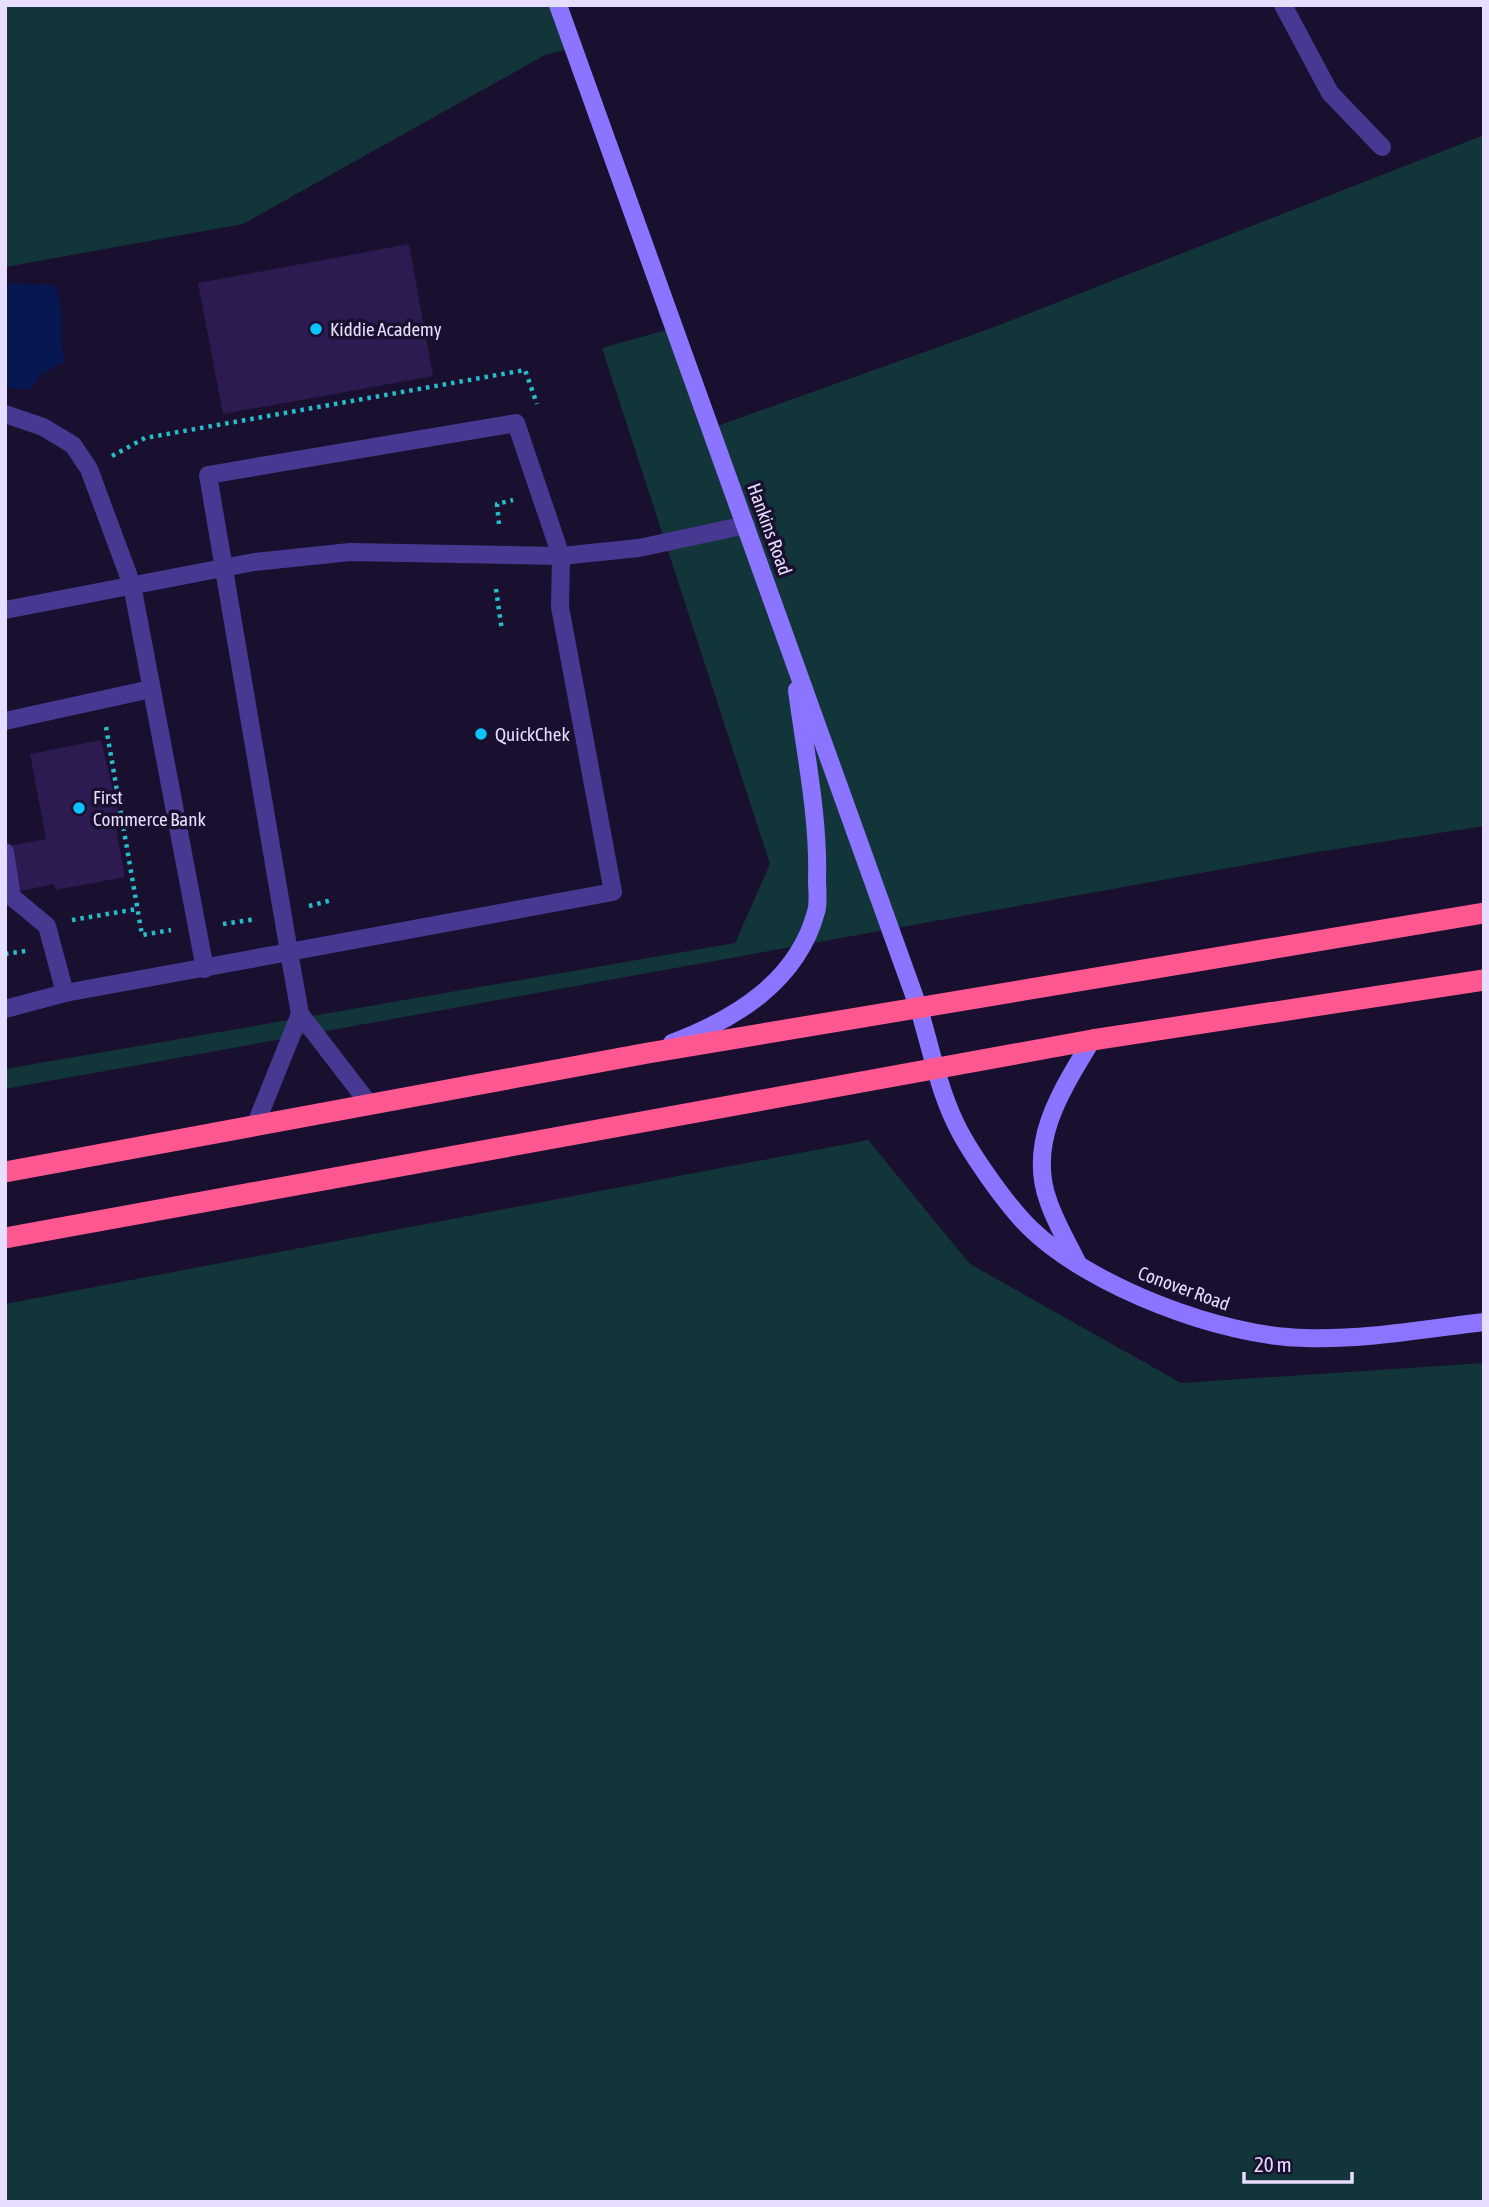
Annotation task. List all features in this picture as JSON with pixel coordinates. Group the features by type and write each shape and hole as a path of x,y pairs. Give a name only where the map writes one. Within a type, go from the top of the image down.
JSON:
{"highway":[{"path":"5,1172 648,1053 1484,913"},
{"path":"5,1238 1092,1040 1484,980"}],"main road":[{"name":"Hankins Road","path":"558,5 792,651 919,1009 937,1069"},
{"path":"648,1053 702,1031 750,1005 782,976 799,952 817,911 818,849 792,651"},
{"path":"1079,1267 1047,1198 1042,1150 1054,1103 1092,1040"},
{"name":"Conover Road","path":"937,1069 954,1120 986,1171 1029,1228 1079,1267 1151,1302 1228,1326 1304,1339 1484,1322"}],"street":[{"path":"1283,5 1330,93 1382,147"},
{"path":"5,414 43,427 73,445 89,468 132,585 205,969"},
{"path":"5,1009 65,993 205,969 289,952 613,892 560,607 561,556 516,423 208,475 289,952 300,1014 370,1105"},
{"path":"5,610 224,567 350,552 561,556 639,548 746,525"},
{"path":"5,721 151,689"},
{"path":"5,852 12,897 47,926 65,993"},
{"path":"255,1126 300,1014"}],"path":[{"path":"112,456 145,438 524,370 538,408"},
{"path":"499,524 497,504 519,498"},
{"path":"496,589 502,631"},
{"path":"106,726 142,935 175,929"},
{"path":"308,906 332,900"},
{"path":"74,930 72,920 137,909"},
{"path":"219,925 260,918"},
{"path":"5,954 37,948"}],"green space":[{"path":"5,5 549,5 565,50 545,55 243,224 5,267"},
{"path":"1484,135 1484,826 1317,852 5,1089 5,1069 735,943 770,864 602,348 673,328 706,430 989,329"},
{"path":"868,1140 970,1264 1181,1383 1484,1363 1484,2202 5,2202 5,1304"}],"shaded area":[{"path":"5,283 54,285 61,304 65,362 42,374 30,390 5,387"}],"building":[{"name":"Kiddie Academy","path":"409,244 433,376 223,414 198,283"},
{"name":"First Commerce Bank","path":"101,740 122,828 116,829 125,877 55,890 54,884 16,892 7,846 46,839 30,754"}],"place":[{"name":"Kiddie Academy","path":"316,329"},
{"name":"QuickChek","path":"481,734"},
{"name":"First Commerce Bank","path":"79,808"}]}
